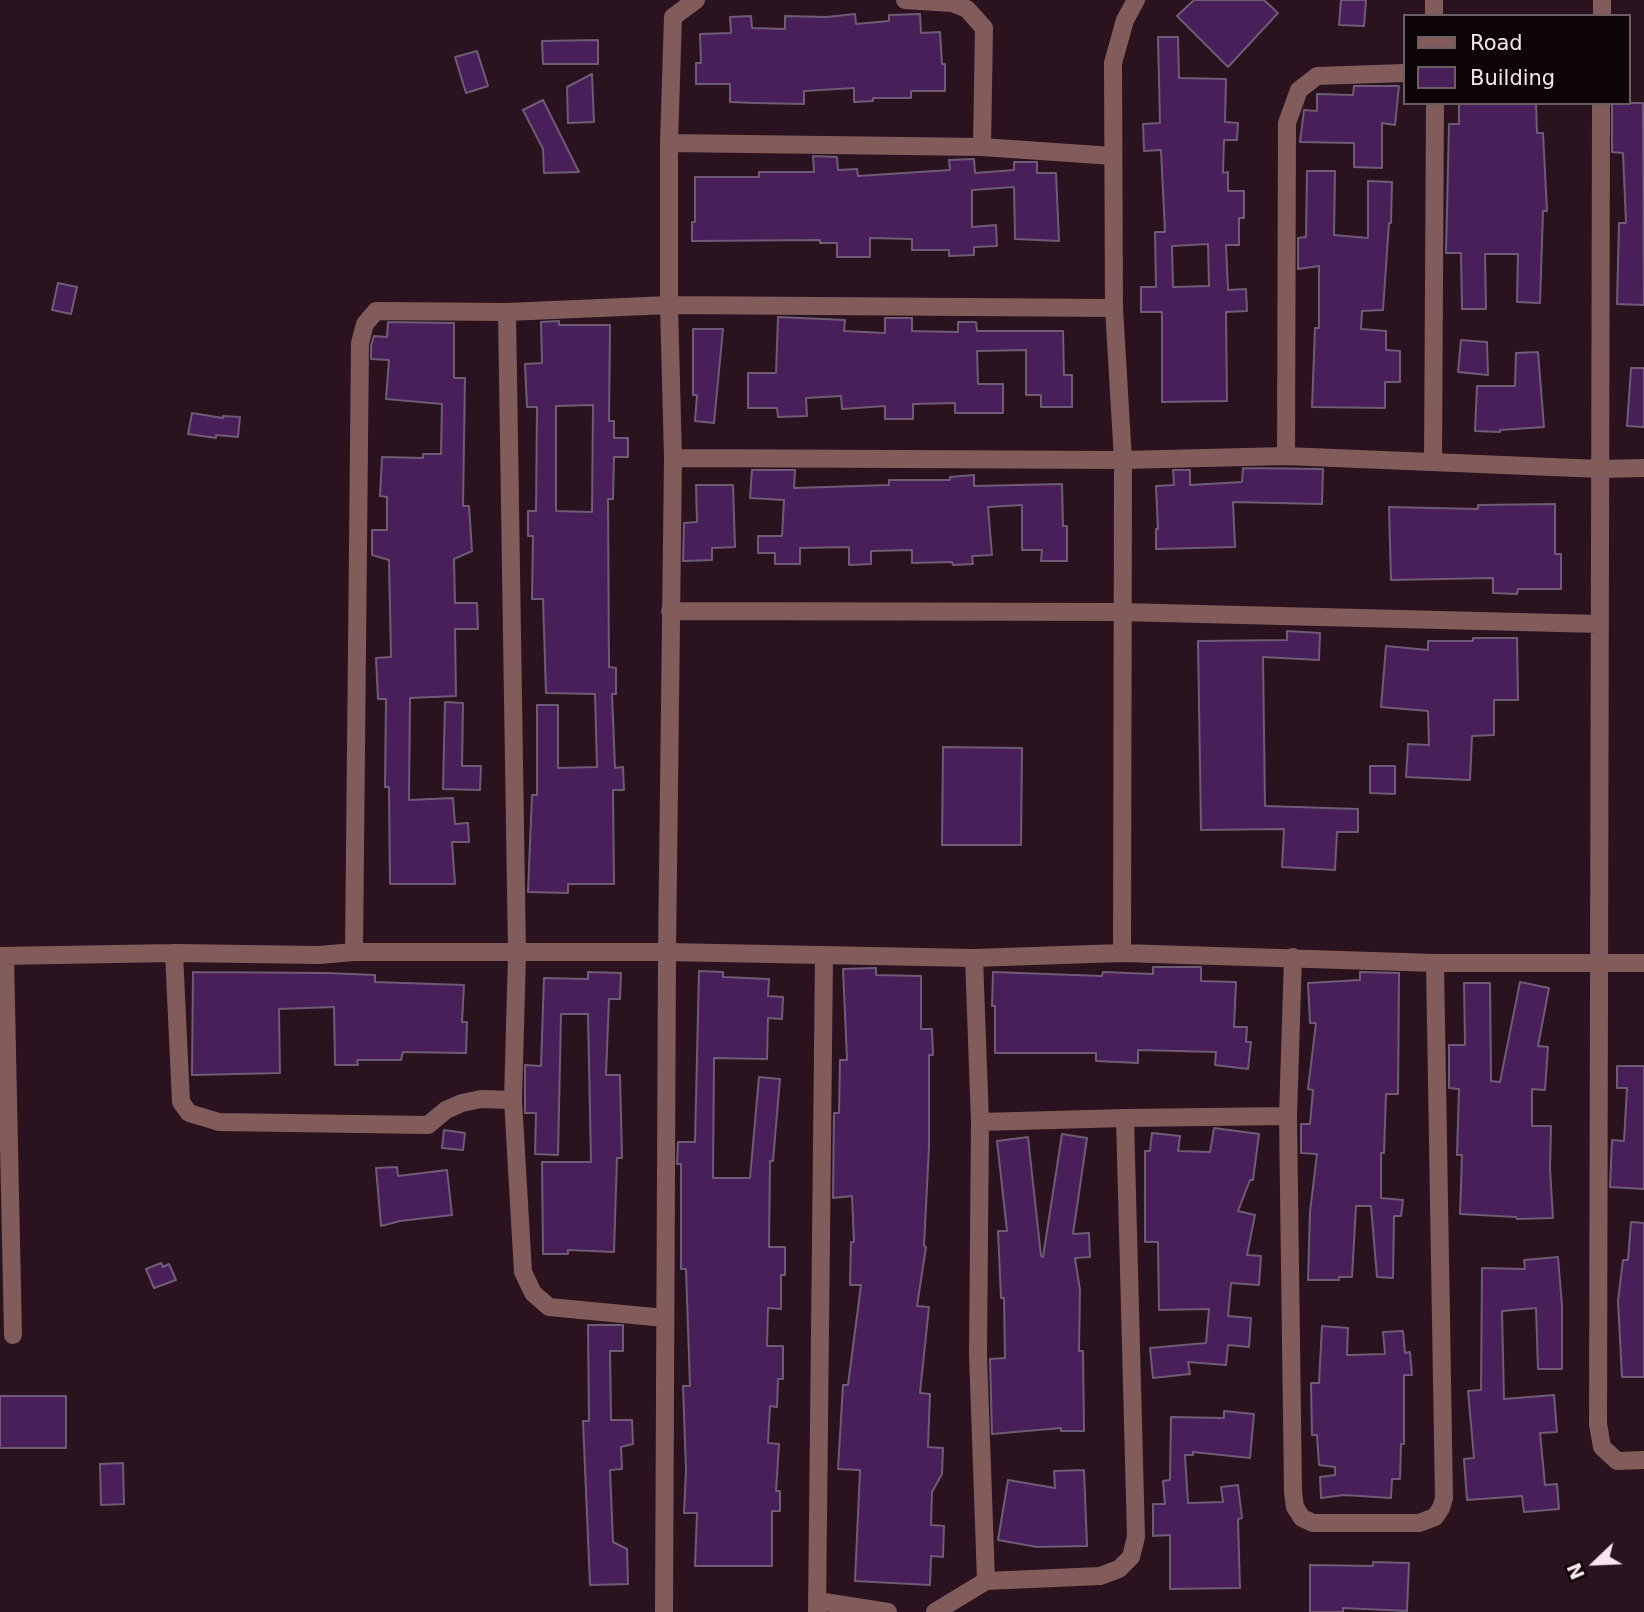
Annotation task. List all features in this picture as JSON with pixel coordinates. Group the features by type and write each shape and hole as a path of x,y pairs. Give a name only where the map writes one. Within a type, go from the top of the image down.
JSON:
{"street":[{"path":"664,1612 667,952 673,458 669,143 673,17 696,0"},
{"path":"905,0 952,3 967,9 984,29 982,147"},
{"path":"1122,953 1123,460 1114,308 1113,63 1125,20 1136,0"},
{"path":"1286,456 1287,123 1299,90 1317,76 1402,73"},
{"path":"1433,462 1435,105"},
{"path":"1601,105 1598,1424 1602,1447 1617,1461 1644,1460"},
{"path":"669,143 982,147 1113,156"},
{"path":"354,953 361,334 365,324 376,311 506,312 669,305 1114,308"},
{"path":"506,312 517,954 513,1100 523,1272 533,1293 549,1307 665,1318"},
{"path":"673,458 1123,460 1286,456 1600,469 1644,468"},
{"path":"670,611 1122,612 1599,624"},
{"path":"13,1335 2,956 667,952 974,958 1122,953 1435,963 1644,964"},
{"path":"174,953 181,1102 189,1113 219,1122 428,1125 446,1110 462,1103 513,1100"},
{"path":"824,956 818,1607 888,1612"},
{"path":"1293,957 1288,1116 1293,1464 1295,1507 1302,1518 1313,1524 1419,1523 1435,1517 1444,1498 1435,963"},
{"path":"974,958 980,1122 978,1354 986,1581"},
{"path":"980,1122 1288,1116"},
{"path":"935,1612 986,1581 1100,1577 1119,1569 1131,1557 1136,1537 1125,1118"}],"building":[{"path":"1194,0 1264,0 1278,13 1228,67 1177,16"},
{"path":"1341,0 1366,0 1364,26 1339,25"},
{"path":"855,14 856,24 889,21 889,15 920,14 921,33 940,32 942,64 945,64 945,91 911,91 911,98 873,98 873,101 854,102 854,88 804,91 804,104 755,103 730,102 730,84 696,84 696,63 701,63 700,34 731,33 730,17 751,16 752,28 785,29 785,16 826,17"},
{"path":"1158,37 1178,37 1179,78 1226,79 1225,122 1238,123 1237,140 1224,140 1223,173 1228,172 1228,191 1244,191 1244,218 1239,218 1239,245 1226,245 1228,290 1246,289 1247,311 1226,312 1227,401 1162,402 1162,312 1141,312 1141,287 1156,287 1155,232 1165,232 1161,150 1144,151 1143,124 1160,123","holes":["1208,244 1209,286 1173,287 1172,246"]},
{"path":"598,40 598,64 543,64 542,41"},
{"path":"477,51 488,86 466,93 455,57"},
{"path":"592,74 594,122 568,123 567,87"},
{"path":"1354,86 1399,86 1395,125 1382,123 1382,168 1354,167 1354,143 1300,142 1304,110 1317,111 1317,94 1353,95"},
{"path":"543,100 579,172 544,173 543,149 523,110"},
{"path":"1643,103 1644,305 1617,304 1619,223 1626,223 1623,153 1612,152 1612,105"},
{"path":"1459,105 1536,105 1537,133 1543,133 1547,211 1543,211 1540,303 1517,302 1518,254 1485,254 1486,309 1462,309 1461,253 1446,253 1449,124 1459,124"},
{"path":"813,156 837,157 838,170 857,169 858,176 950,170 949,160 974,159 975,173 1014,170 1014,162 1037,162 1037,173 1056,173 1059,241 1015,239 1014,187 972,190 972,227 996,225 997,246 974,247 974,255 949,256 949,250 912,250 912,239 870,238 870,257 837,257 837,243 820,243 820,240 692,241 692,222 695,222 695,177 759,177 759,172 814,172"},
{"path":"1307,171 1335,171 1334,235 1368,238 1368,181 1392,182 1383,310 1362,311 1361,329 1386,331 1386,350 1400,351 1400,382 1385,382 1385,408 1312,407 1315,328 1319,328 1319,266 1298,269 1298,238 1306,237"},
{"path":"58,283 77,287 71,314 52,310"},
{"path":"778,317 845,320 844,331 885,333 885,318 912,318 912,331 958,332 958,322 976,322 977,331 1063,331 1064,375 1072,375 1072,407 1041,407 1041,395 1026,395 1026,350 977,351 978,384 1003,384 1003,413 955,413 955,403 913,404 913,419 885,419 885,406 842,409 841,396 806,398 807,416 778,417 777,408 748,408 748,373 776,373"},
{"path":"559,321 559,325 610,325 609,421 614,421 614,438 628,438 628,457 614,457 613,499 608,499 609,667 616,668 616,694 612,694 615,768 623,767 624,790 613,790 614,884 568,884 568,893 528,892 532,795 537,795 537,705 558,705 558,768 597,767 595,694 546,693 543,599 532,599 533,536 528,536 528,511 536,511 537,407 527,407 525,364 542,363 541,322","holes":["593,405 592,512 556,511 556,406"]},
{"path":"388,322 454,323 454,378 465,378 463,506 469,506 472,551 454,559 455,603 477,603 478,629 455,629 456,696 410,698 409,800 453,798 455,824 468,823 469,842 452,842 455,884 390,884 389,787 385,787 386,699 378,699 376,658 391,657 389,560 372,555 372,530 387,530 387,497 380,496 382,457 423,458 423,454 441,454 442,404 386,399 389,360 371,359 371,345 374,336 387,337"},
{"path":"693,329 723,329 714,423 695,421 697,395 693,395"},
{"path":"1461,340 1487,342 1488,375 1458,372"},
{"path":"1538,352 1544,427 1500,432 1475,431 1477,386 1515,386 1516,353"},
{"path":"1631,368 1644,368 1644,427 1627,426"},
{"path":"192,413 223,418 240,417 238,437 216,435 216,438 188,434"},
{"path":"1243,468 1323,469 1322,504 1233,502 1235,547 1156,549 1156,486 1174,485 1173,470 1190,470 1190,485 1242,482"},
{"path":"752,470 795,470 794,488 889,485 889,480 950,480 950,477 974,475 974,486 1062,484 1063,526 1067,526 1067,561 1041,561 1042,550 1022,550 1022,505 988,507 992,555 972,556 973,564 912,563 912,550 871,551 871,564 849,565 849,547 800,548 800,564 775,564 775,553 758,553 758,536 782,536 784,500 750,498"},
{"path":"696,485 733,485 735,547 712,548 712,560 683,561 684,523 697,522"},
{"path":"1555,504 1555,554 1561,554 1561,589 1518,589 1517,594 1493,593 1493,578 1391,580 1389,507 1478,509 1478,505"},
{"path":"1287,631 1320,633 1319,660 1263,657 1265,806 1358,809 1358,832 1337,832 1335,870 1282,867 1284,829 1201,830 1198,641 1287,640"},
{"path":"1473,638 1517,638 1518,700 1494,700 1494,735 1472,736 1470,780 1406,777 1408,744 1429,745 1428,711 1381,707 1386,646 1428,650 1428,641 1473,641"},
{"path":"445,702 463,703 462,766 481,766 480,790 443,789"},
{"path":"943,747 1022,748 1021,845 942,845"},
{"path":"1370,766 1395,766 1395,794 1370,793"},
{"path":"1153,967 1201,967 1201,981 1236,982 1234,1027 1247,1027 1246,1042 1251,1042 1248,1069 1215,1065 1216,1052 1138,1050 1138,1063 1096,1061 1096,1053 995,1053 993,972 1102,976 1103,972 1153,974"},
{"path":"876,968 876,975 921,976 921,1029 932,1029 933,1055 929,1055 926,1247 917,1306 929,1307 920,1393 930,1394 928,1447 943,1448 942,1474 932,1492 931,1525 944,1526 943,1557 931,1556 930,1585 855,1581 860,1470 838,1469 843,1385 848,1385 861,1285 850,1285 851,1242 854,1242 852,1196 833,1198 834,1113 839,1113 840,1060 847,1060 843,969"},
{"path":"699,971 723,972 723,977 769,979 768,996 783,997 782,1019 768,1018 767,1059 714,1058 713,1178 750,1178 759,1077 780,1079 773,1161 770,1161 769,1247 785,1247 785,1275 781,1275 781,1309 768,1308 767,1346 783,1346 783,1379 778,1379 777,1407 770,1406 768,1443 779,1444 776,1491 780,1491 780,1511 772,1511 772,1566 695,1566 697,1513 684,1513 686,1470 683,1386 690,1386 686,1269 681,1269 681,1164 677,1164 678,1142 695,1142"},
{"path":"193,972 375,975 375,982 464,985 462,1022 467,1022 466,1053 403,1052 401,1060 357,1060 358,1065 335,1065 334,1007 279,1009 280,1073 192,1075"},
{"path":"588,972 621,973 620,999 609,999 606,1075 620,1075 622,1158 617,1158 614,1252 568,1250 568,1254 543,1254 542,1162 591,1162 588,1014 561,1014 558,1155 535,1154 536,1113 525,1113 525,1065 541,1066 544,978 588,979"},
{"path":"1360,972 1399,973 1398,1094 1386,1094 1384,1153 1381,1153 1381,1198 1403,1200 1401,1216 1394,1216 1393,1278 1377,1277 1371,1206 1356,1206 1352,1277 1339,1277 1339,1280 1308,1280 1310,1212 1317,1154 1301,1153 1301,1124 1310,1124 1313,1090 1308,1089 1316,1023 1310,1023 1308,983 1360,980"},
{"path":"1520,982 1549,988 1538,1046 1548,1047 1545,1090 1532,1089 1532,1126 1551,1126 1553,1218 1517,1219 1460,1214 1462,1155 1457,1155 1459,1089 1449,1088 1449,1045 1465,1045 1464,983 1490,983 1491,1081 1500,1082"},
{"path":"1617,1066 1644,1066 1644,1189 1610,1187 1612,1140 1624,1141 1627,1088 1617,1088"},
{"path":"1214,1128 1259,1134 1253,1180 1250,1180 1238,1211 1255,1215 1247,1255 1261,1256 1259,1285 1231,1283 1228,1316 1251,1318 1249,1347 1228,1345 1226,1365 1188,1362 1190,1374 1153,1378 1150,1348 1206,1343 1209,1309 1159,1310 1158,1242 1145,1242 1145,1151 1150,1151 1152,1133 1180,1136 1178,1151 1210,1152"},
{"path":"444,1130 465,1133 463,1150 442,1148"},
{"path":"1062,1134 1087,1138 1073,1234 1089,1233 1090,1257 1075,1258 1080,1290 1079,1351 1083,1351 1084,1431 1061,1431 1061,1428 992,1434 990,1359 1005,1358 1004,1298 1001,1298 998,1231 1007,1231 997,1141 1028,1137 1043,1257"},
{"path":"397,1167 398,1176 447,1170 452,1215 381,1226 376,1168"},
{"path":"1631,1222 1644,1223 1644,1377 1622,1377 1618,1301 1623,1260 1628,1260"},
{"path":"1558,1257 1562,1306 1562,1369 1538,1369 1536,1308 1502,1311 1504,1399 1554,1395 1557,1432 1540,1433 1545,1485 1557,1484 1559,1509 1524,1512 1522,1496 1467,1500 1464,1459 1474,1458 1468,1391 1481,1390 1482,1268 1525,1269 1524,1260"},
{"path":"161,1263 163,1267 169,1264 176,1280 154,1288 146,1269"},
{"path":"588,1325 623,1325 623,1351 610,1351 611,1420 632,1420 633,1444 621,1447 622,1469 610,1470 613,1542 627,1549 628,1584 590,1585 583,1421 589,1421"},
{"path":"1322,1326 1348,1328 1347,1355 1385,1354 1383,1332 1403,1331 1405,1353 1410,1352 1412,1375 1404,1375 1404,1444 1401,1444 1400,1479 1392,1479 1391,1498 1344,1495 1321,1498 1320,1477 1335,1475 1335,1467 1319,1465 1317,1435 1312,1435 1311,1383 1319,1383"},
{"path":"0,1396 66,1396 66,1448 0,1448"},
{"path":"1224,1411 1254,1414 1250,1458 1193,1452 1193,1455 1185,1455 1188,1503 1223,1502 1221,1487 1238,1485 1242,1518 1238,1519 1240,1588 1170,1589 1170,1535 1153,1536 1153,1504 1165,1504 1163,1481 1170,1480 1171,1417 1224,1418"},
{"path":"123,1463 124,1504 101,1505 100,1464"},
{"path":"1084,1470 1087,1546 1037,1547 998,1540 1008,1480 1055,1488 1054,1471"},
{"path":"1373,1562 1409,1563 1407,1611 1343,1608 1343,1612 1310,1612 1310,1565 1373,1566"}]}
